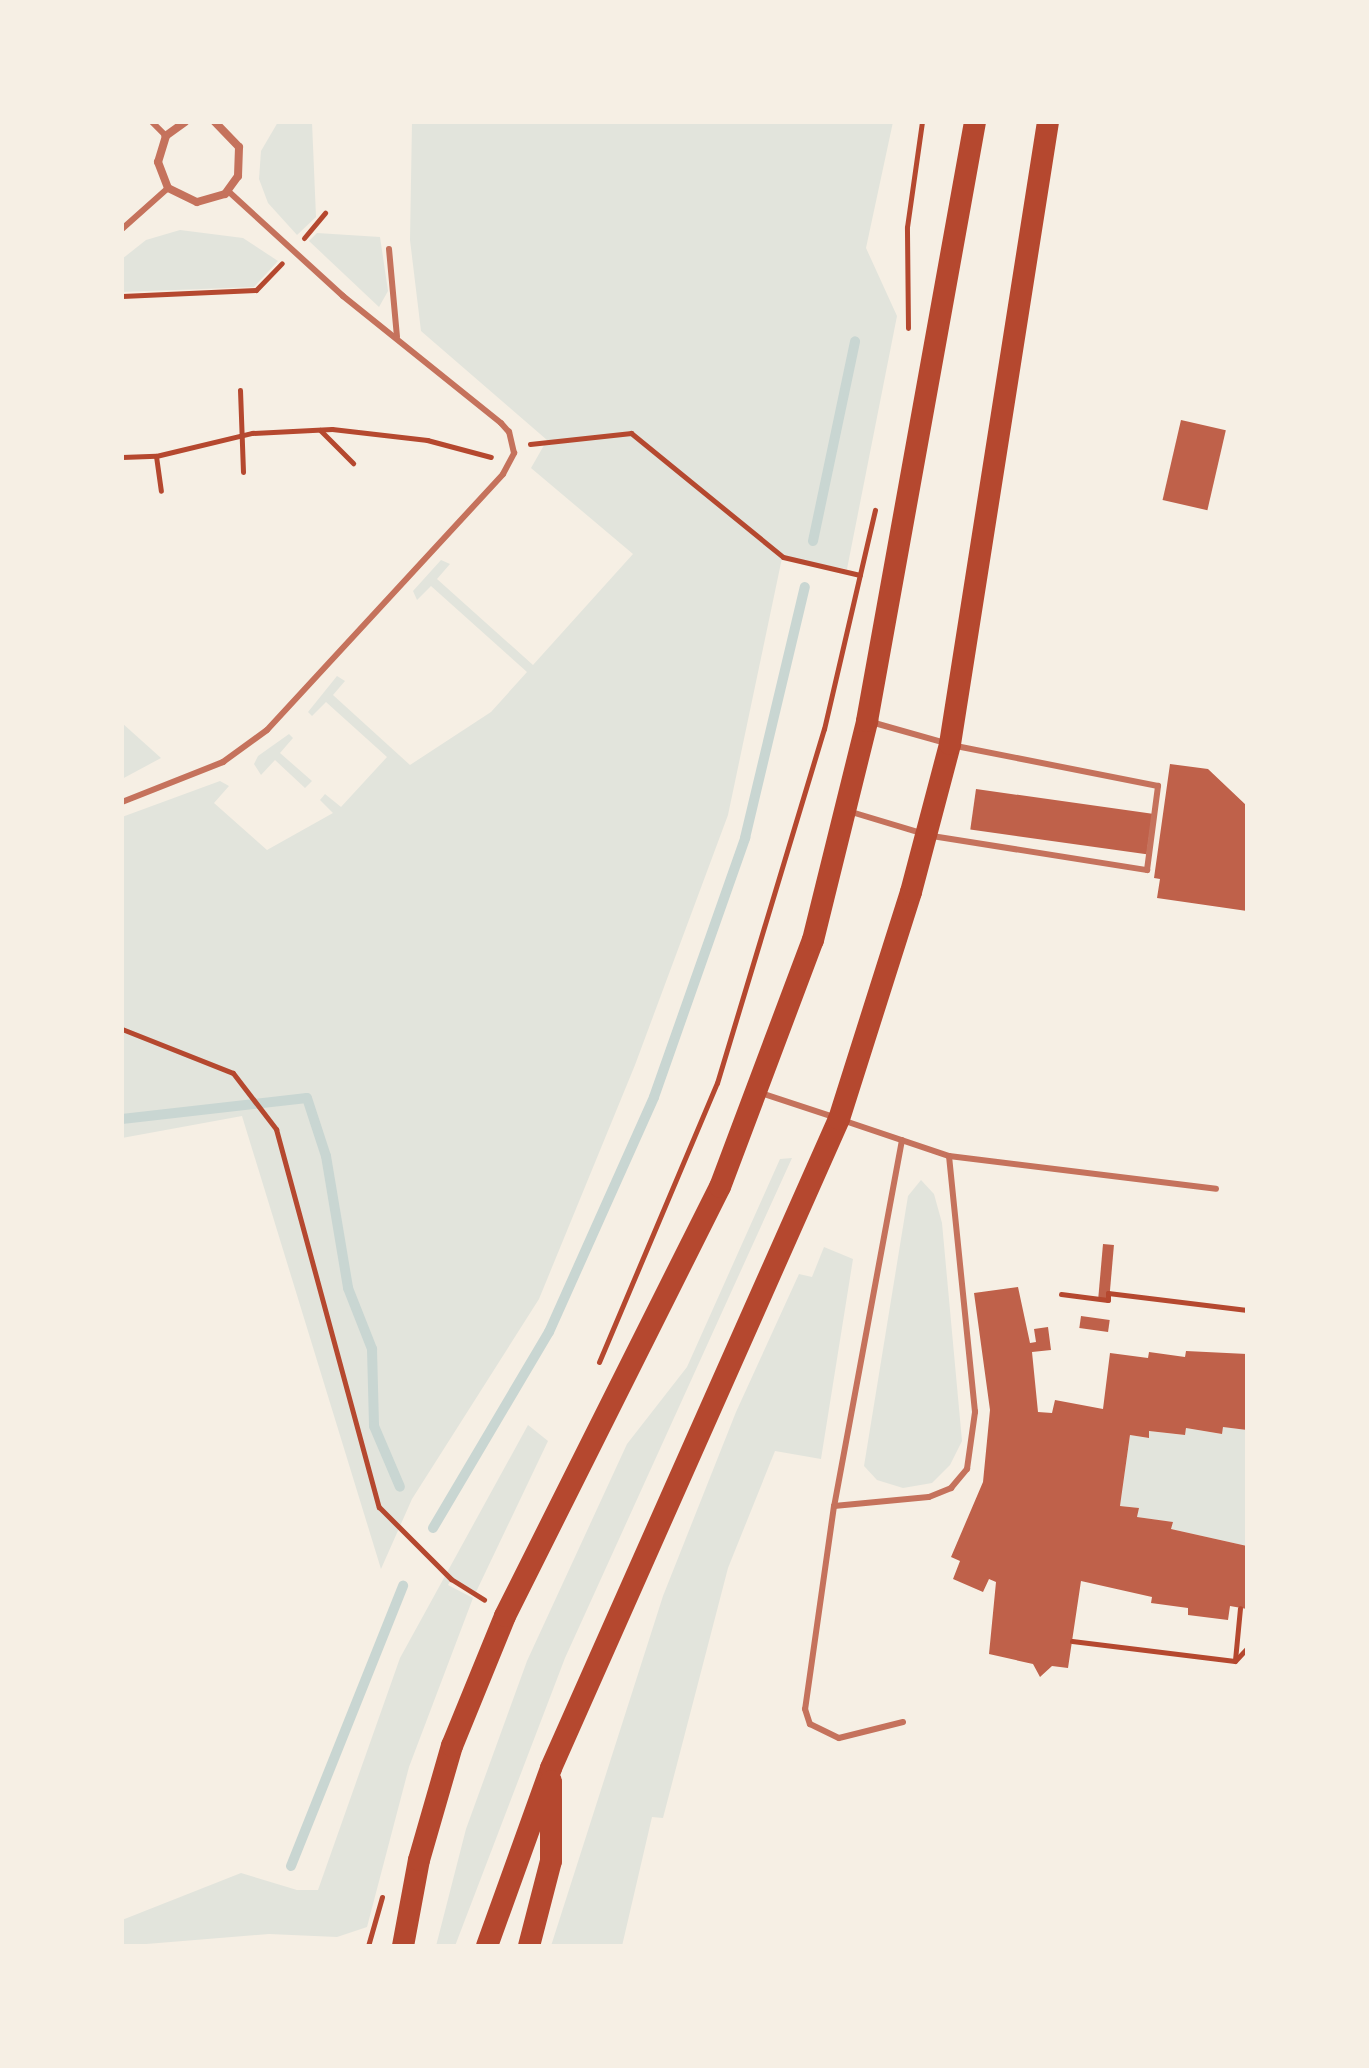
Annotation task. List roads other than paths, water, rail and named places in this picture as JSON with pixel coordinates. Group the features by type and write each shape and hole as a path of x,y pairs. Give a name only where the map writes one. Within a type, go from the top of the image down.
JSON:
{"highway":[{"path":"403,1946 419,1860 452,1746 505,1616 652,1330 720,1187 813,940 848,811 867,721 975,122"},
{"path":"487,1946 551,1768 839,1119 926,835 950,744 1048,122"},
{"path":"529,1946 551,1861 551,1768"}],"street":[{"path":"185,122 166,136 158,162 168,188 197,202 228,191 238,176 239,147 215,122"}],"lane":[{"path":"152,122 166,136"},
{"path":"122,229 168,188"},
{"path":"122,802 223,762 267,730 512,462 513,446 501,423 292,252 228,191"},
{"path":"389,249 397,337"},
{"path":"848,811 926,835 1147,870 1158,786 950,744 867,721"},
{"path":"758,1092 949,1156 1216,1189"},
{"path":"902,1140 834,1506 805,1709 810,1724 839,1738 903,1722"},
{"path":"834,1506 929,1497 951,1488 967,1469 975,1412 949,1156"}],"waterway":[{"path":"813,541 855,341"},
{"path":"433,1528 549,1332 654,1097 745,838 805,587"},
{"path":"122,1119 307,1098 326,1156 348,1288 372,1349 374,1426 400,1487"},
{"path":"291,1866 403,1586"}]}
